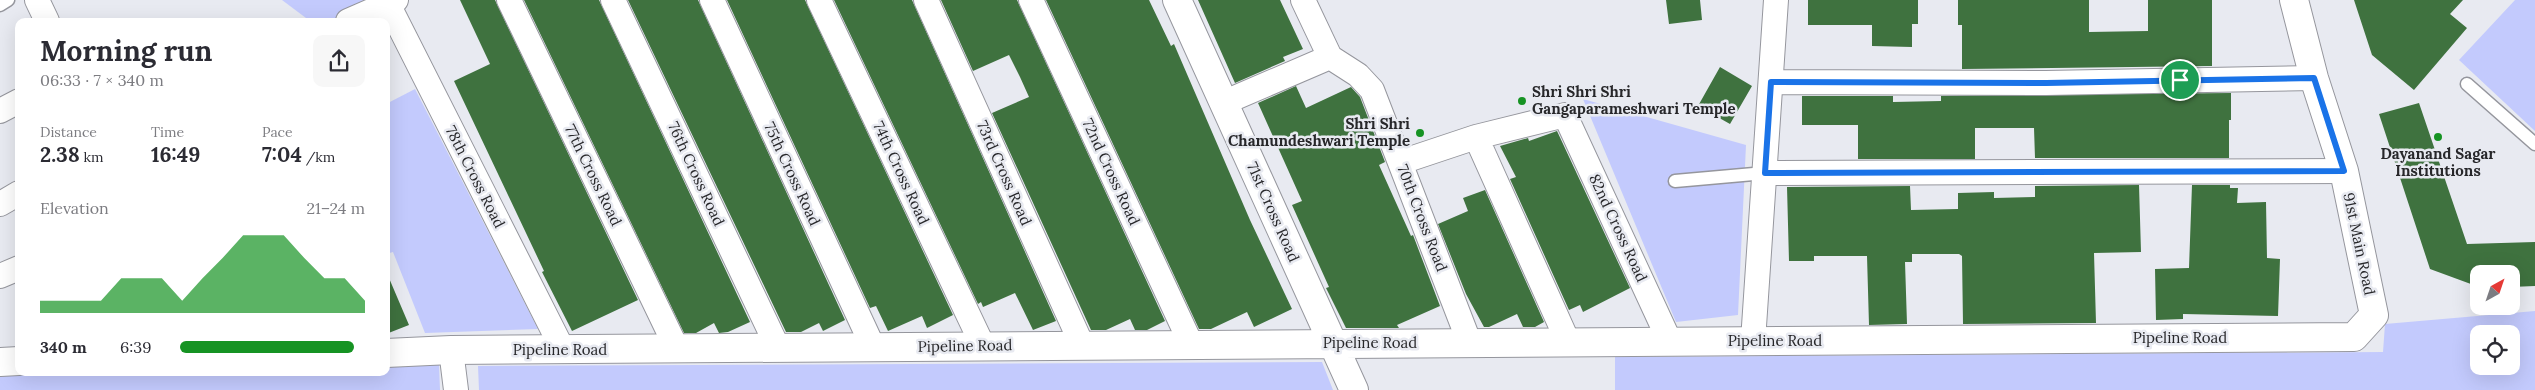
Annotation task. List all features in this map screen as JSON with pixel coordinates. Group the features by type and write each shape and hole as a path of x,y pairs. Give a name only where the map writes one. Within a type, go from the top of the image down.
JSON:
{"street":[{"path":"37,0 46,18"},
{"name":"77th Cross Road","path":"508,0 677,349"},
{"name":"76th Cross Road","path":"614,0 778,348"},
{"name":"75th Cross Road","path":"712,0 873,347"},
{"name":"74th Cross Road","path":"819,0 983,346"},
{"name":"73rd Cross Road","path":"926,0 1082,345"},
{"name":"72nd Cross Road","path":"1031,0 1191,344"},
{"name":"71st Cross Road","path":"1177,0 1354,390"},
{"path":"1223,103 1330,57 1303,0"},
{"path":"1753,341 1776,0"},
{"name":"91st Main Road","path":"2294,0 2314,78 2344,171 2374,315 2354,337"},
{"path":"355,18 392,2"},
{"name":"78th Cross Road","path":"392,2 563,350"},
{"name":"70th Cross Road","path":"1330,57 1358,75 1372,90 1470,344"},
{"path":"1771,82 2046,83 2314,78"},
{"path":"0,111 15,103"},
{"name":"82nd Cross Road","path":"1476,136 1565,115 1670,342"},
{"path":"1400,162 1476,136 1568,342"},
{"path":"1765,173 2344,171"},
{"path":"0,204 15,195"},
{"path":"0,276 15,270"},
{"path":"0,283 15,283"},
{"name":"Pipeline Road","path":"390,353 451,350 1191,344 1470,344 2354,337"},
{"path":"451,350 456,390"},
{"path":"0,362 15,362"}],"lane":[{"path":"0,5 8,0"},
{"path":"2467,84 2535,144"},
{"path":"1675,181 1765,173"}],"shaded area":[{"path":"282,0 383,0 343,18 306,18"},
{"path":"2515,0 2535,0 2535,131 2459,60"},
{"path":"415,89 538,329 425,333 393,252 390,253 390,102"},
{"path":"1583,99 1746,145 1738,315 1676,322"},
{"path":"2535,311 2535,390 1615,390 1615,357 2383,352 2385,324 2489,315 2520,315 2520,312"},
{"path":"1322,362 1333,390 479,390 478,366"},
{"path":"439,364 440,390 0,390 0,368 15,370 15,376 390,376 390,365"}],"building":[{"path":"460,0 495,0 638,300 572,331 542,272 544,271 454,81 490,64"},
{"path":"524,0 599,0 750,322 728,332 719,333 714,323 696,333 684,333"},
{"path":"628,0 698,0 845,320 823,331 819,323 801,332 786,332"},
{"path":"727,0 805,0 953,315 927,328 922,316 888,331 876,306 870,308"},
{"path":"834,0 912,0 1056,321 1033,330 1015,293 983,307 981,302 978,304"},
{"path":"941,0 1017,0 1165,321 1147,330 1135,330 1130,319 1106,330 1091,330 992,113 1029,97 1020,77 1009,55 973,71"},
{"path":"1046,0 1149,0 1171,46 1174,44 1250,220 1292,309 1254,327 1247,312 1211,329 1199,329"},
{"path":"1198,0 1280,0 1303,49 1283,57 1285,61 1235,83"},
{"path":"1666,0 1700,0 1702,20 1669,24"},
{"path":"1808,0 1918,0 1918,24 1912,24 1912,47 1872,46 1872,25 1808,25"},
{"path":"1958,0 2089,0 2089,32 2148,31 2148,0 2212,0 2212,66 1962,69 1962,25 1958,25"},
{"path":"2354,0 2463,0 2450,14 2467,28 2414,90 2372,55"},
{"path":"1720,67 1752,86 1730,124 1698,106"},
{"path":"1296,86 1306,108 1351,87 1360,97 1385,162 1379,165 1411,236 1413,235 1440,306 1397,325 1399,328 1346,328 1326,288 1329,287 1292,205 1302,201 1258,103"},
{"path":"2231,93 2229,158 2035,158 2034,128 1975,128 1975,159 1858,159 1858,125 1802,125 1802,96 1893,96 1893,102 1941,101 1941,96"},
{"path":"2419,103 2467,244 2535,242 2535,286 2520,287 2520,265 2470,265 2470,284 2430,269 2379,114"},
{"path":"1557,131 1630,288 1583,312 1580,305 1569,310 1510,179 1516,177 1500,146 1528,138 1529,141"},
{"path":"2139,185 2141,252 2094,253 2096,323 1963,324 1962,256 1959,254 1912,254 1912,262 1905,262 1907,324 1869,325 1867,256 1814,256 1814,261 1789,261 1787,187 1910,186 1911,210 1958,209 1958,193 1994,192 1994,198 2035,197 2035,186"},
{"path":"2192,185 2230,185 2230,188 2238,188 2237,203 2266,202 2267,258 2280,259 2278,316 2183,314 2183,319 2156,320 2155,269 2189,268"},
{"path":"1485,190 1544,322 1535,327 1523,327 1517,314 1489,327 1484,327 1466,294 1438,224 1468,211 1463,198"},
{"path":"390,280 409,325 390,332"}],"place":[{"name":"Shri Shri Shri Gangaparameshwari Temple","path":"1522,101"},
{"name":"Shri Shri Chamundeshwari Temple","path":"1420,133"},
{"name":"Dayanand Sagar Institutions","path":"2438,137"}],"route":[{"path":"2314,78 2344,171 1765,173 1771,82 2046,83 2180,80 2314,78"}]}
